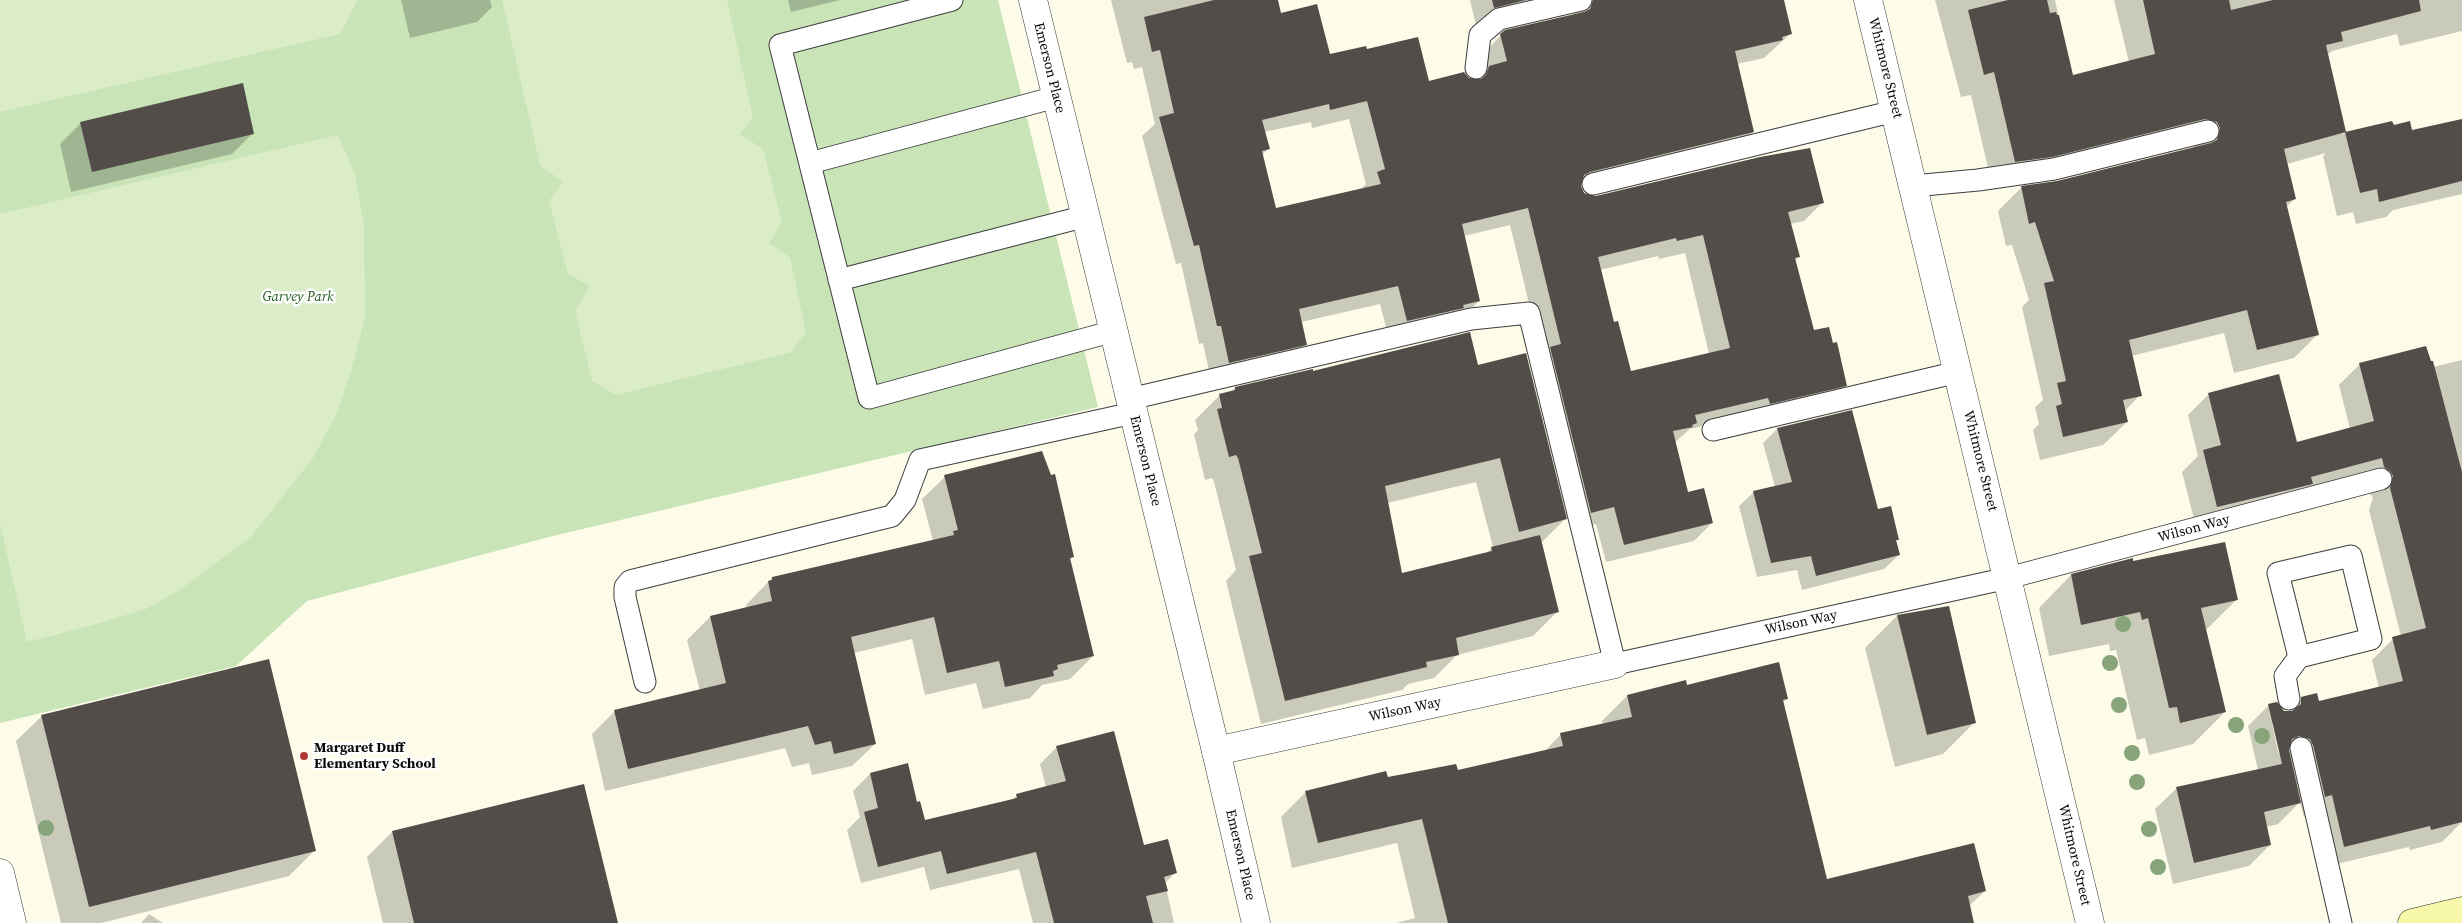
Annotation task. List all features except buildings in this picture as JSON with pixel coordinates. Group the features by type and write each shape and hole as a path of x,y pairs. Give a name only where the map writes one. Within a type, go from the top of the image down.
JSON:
{"main road":[{"path":"2412,923 2462,911"}],"street":[{"name":"Emerson Place","path":"1033,0 1216,751 1256,923"},
{"name":"Whitmore Street","path":"1868,0 2090,923"},
{"name":"Wilson Way","path":"1216,751 1615,664"},
{"path":"0,873 12,923"}],"lane":[{"path":"952,0 780,45 869,398 1114,332"},
{"path":"1476,68 1480,34 1499,19 1581,0"},
{"path":"810,162 1056,97"},
{"path":"1593,184 1895,111"},
{"path":"1913,186 1978,180 2054,169 2208,131"},
{"path":"839,280 1086,216"},
{"path":"645,682 625,597 626,586 630,581 892,516 904,500 920,460 1471,319 1529,312 1615,664"},
{"path":"1713,430 1958,372"},
{"name":"Wilson Way","path":"1615,664 2008,578 2381,480"},
{"path":"2289,699 2285,676 2299,657 2371,639 2351,556 2278,573 2299,657"},
{"path":"2301,748 2341,923"}],"green space":[{"name":"Garvey Park","path":"0,0 998,0 1098,407 553,536 307,601 236,666 0,723"},
{"path":"0,0 357,0 340,34 0,112"},
{"path":"502,0 727,0 753,117 740,134 763,149 782,222 769,243 790,257 806,332 792,352 616,395 592,381 575,310 590,286 568,274 549,201 563,182 540,165"},
{"path":"338,135 355,174 364,227 365,318 352,368 337,413 313,458 250,538 178,591 146,609 27,642 0,524 0,214"}],"place":[{"name":"Margaret Duff Elementary School","path":"304,756"}]}
